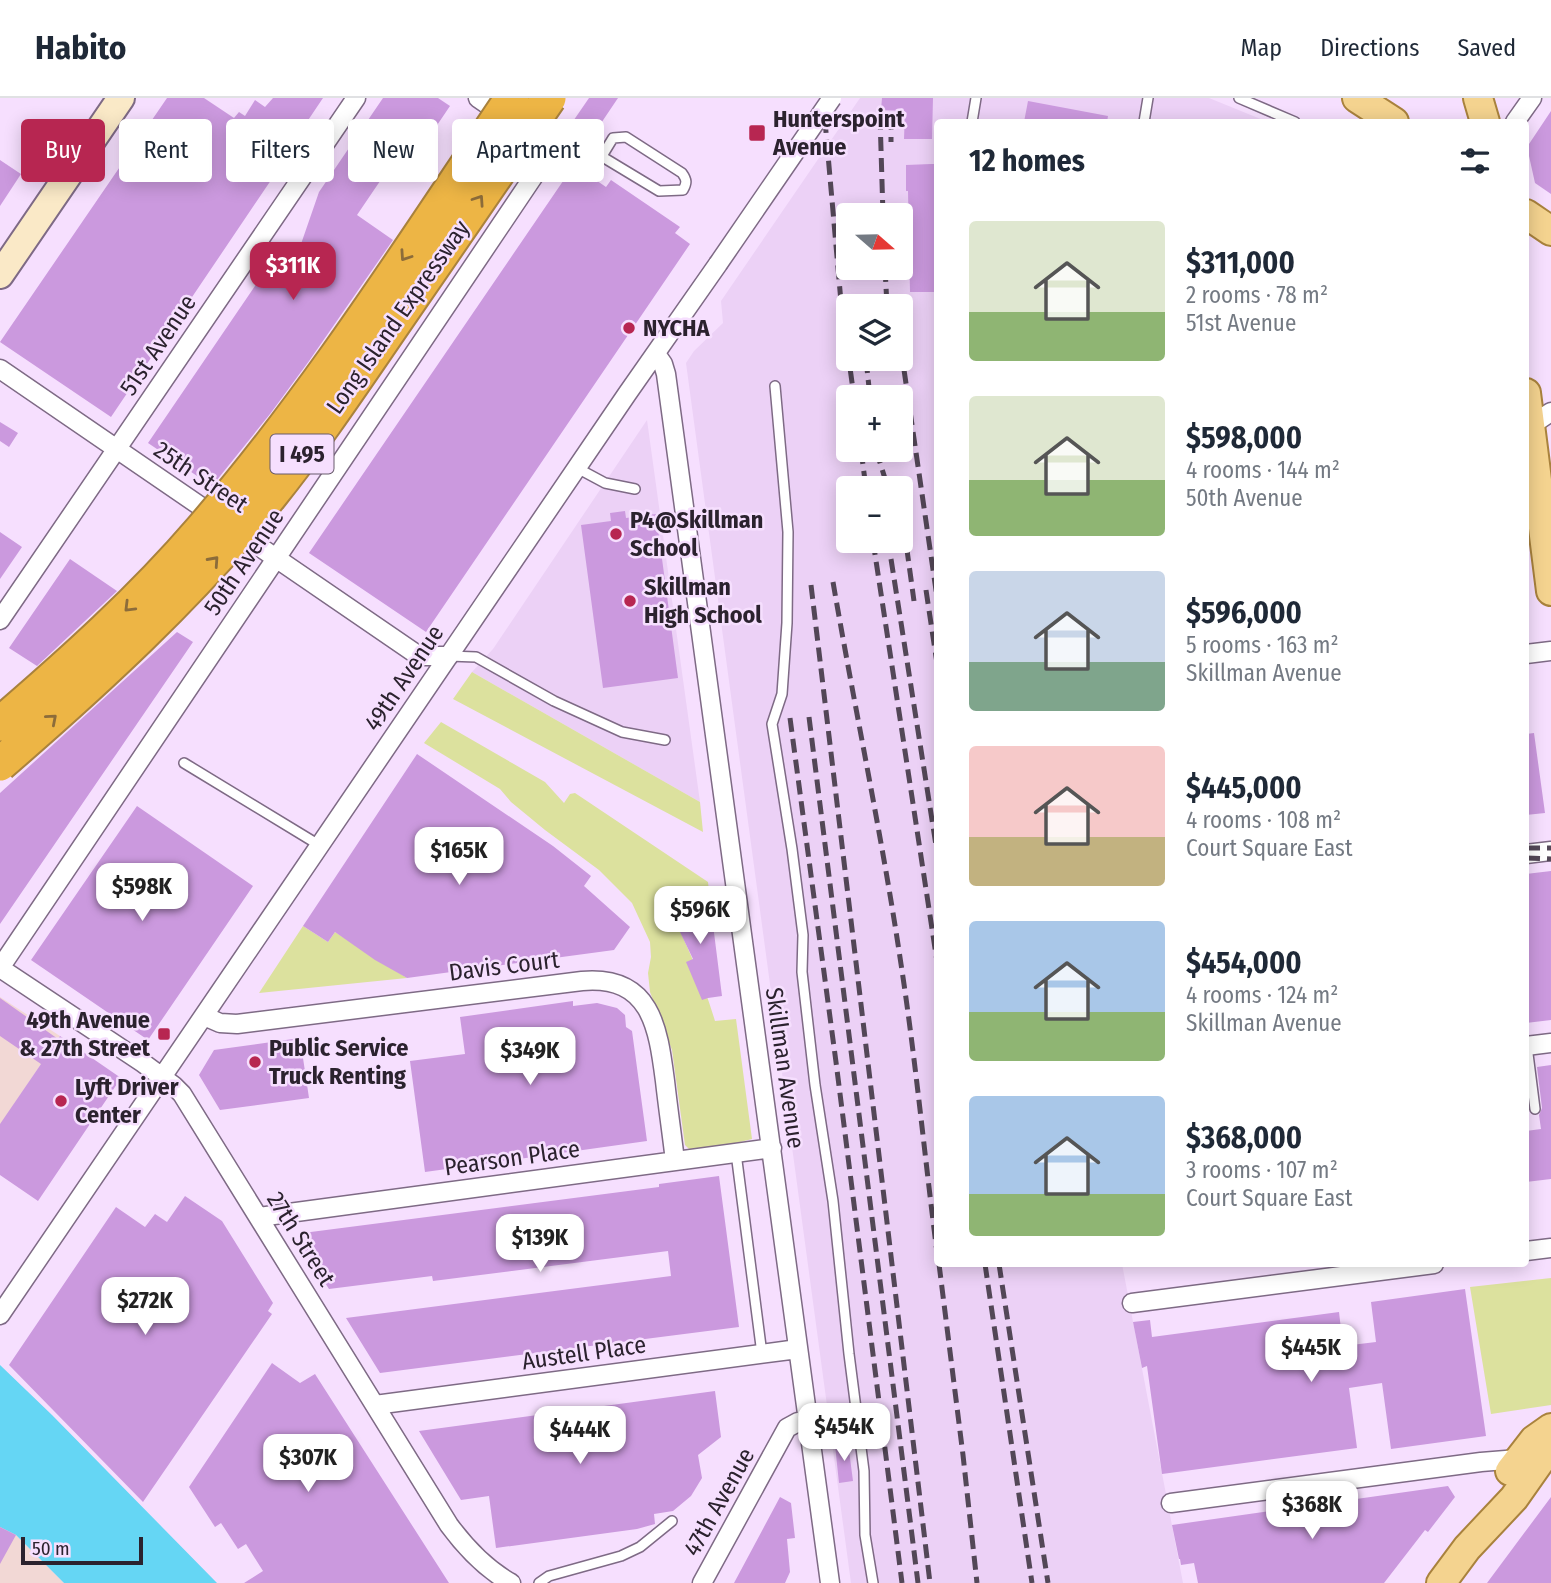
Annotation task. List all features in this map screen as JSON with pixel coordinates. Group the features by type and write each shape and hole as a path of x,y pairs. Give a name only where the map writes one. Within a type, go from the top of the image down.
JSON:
{"highway":[{"name":"Long Island Expressway","path":"0,724 74,660 139,597 243,481 319,380 512,98"},
{"name":"Long Island Expressway","path":"0,764 142,636 203,573 261,506 337,406 549,98"}],"main road":[{"path":"0,275 121,98"},
{"path":"1357,98 1389,119"},
{"path":"1478,98 1484,119"},
{"path":"1529,216 1551,231"},
{"path":"1529,399 1540,419 1551,587"},
{"path":"1467,1548 1496,1490 1534,1440 1551,1428"},
{"path":"1441,1583 1467,1548 1514,1498 1551,1451"}],"street":[{"name":"51st Avenue","path":"0,620 356,98"},
{"path":"478,98 508,119"},
{"name":"49th Avenue","path":"0,1315 832,98"},
{"path":"1517,119 1532,98"},
{"name":"50th Avenue","path":"0,968 530,182"},
{"name":"Skillman Avenue","path":"656,354 663,363 666,374 830,1583"},
{"name":"25th Street","path":"0,369 419,656 449,656"},
{"path":"1529,654 1551,651"},
{"path":"1529,854 1551,851"},
{"name":"27th Street","path":"0,968 163,1077 182,1094 443,1515 456,1534 487,1567 511,1583"},
{"name":"Davis Court","path":"204,1016 220,1023 237,1024 582,981 597,980 620,985 633,992 645,1004 655,1026 661,1050 675,1161"},
{"path":"1529,1046 1551,1042"},
{"name":"Pearson Place","path":"259,1217 772,1149"},
{"path":"1529,1251 1551,1248"},
{"path":"1132,1303 1411,1267"},
{"name":"Austell Place","path":"375,1405 799,1349"},
{"name":"47th Avenue","path":"702,1583 787,1428 808,1420"},
{"path":"1171,1503 1518,1459"}],"lane":[{"path":"972,119 976,98"},
{"path":"1144,119 1148,98"},
{"path":"1239,98 1288,119"},
{"path":"626,137 682,173 686,184 683,190 659,191 602,156 613,138 626,137"},
{"path":"775,386 788,532 788,623 782,694 772,724 802,923 802,972 833,1200 864,1471 864,1535 873,1583"},
{"path":"577,468 606,483 635,489"},
{"path":"449,656 476,657 554,701 622,732 665,740"},
{"path":"184,763 319,845"},
{"path":"1529,1067 1535,1110"},
{"path":"736,1153 762,1354"},
{"path":"539,1583 549,1576 621,1556 640,1547 672,1521"}],"shaded area":[{"path":"860,98 1209,98 1261,119 934,119 934,1267 1123,1267 1183,1583 851,1583 686,363 694,351 723,323 721,301"},
{"name":"P4@Skillman School","path":"647,420 700,802 472,672 493,649"},
{"path":"0,997 60,1036 0,1125"},
{"path":"0,1527 16,1535 64,1583 0,1583"}],"green space":[{"path":"472,672 700,802 703,832 453,699"},
{"path":"441,722 545,782 564,803 570,794 575,793 708,882 710,901 668,907 694,963 715,1021 736,1019 752,1139 708,1150 690,1150 685,1145 672,1050 650,992 650,942 632,903 599,870 545,830 511,802 500,789 424,743"},
{"path":"303,926 328,942 335,932 407,978 259,993"},
{"path":"1551,1278 1551,1405 1491,1414 1470,1287"}],"water":[{"path":"0,1365 217,1583 64,1583 16,1535 0,1527"}],"building":[{"path":"167,98 204,98 234,118 239,112 245,116 255,100 265,107 273,98 323,98 309,119 226,119 226,182 270,182 111,417 0,342 119,168 119,182 212,182 212,119 153,119"},
{"path":"383,98 438,98 450,106 438,124 438,119 369,119"},
{"path":"589,98 618,98 604,119 575,119"},
{"path":"882,98 933,98 932,139 904,139 905,111 881,110"},
{"path":"1028,101 1108,116 1108,119 1025,119"},
{"path":"1551,111 1551,194 1535,183 1529,144"},
{"path":"348,149 348,182 379,182 357,215 393,240 309,361 212,486 148,443 274,258 292,270 319,192 326,182 334,182 334,170"},
{"path":"0,160 21,174 0,206"},
{"path":"934,164 934,292 910,292 910,280 914,280 914,203 908,203 906,165"},
{"path":"611,180 680,227 675,233 690,244 426,632 309,553 562,182 599,182 606,187"},
{"path":"0,422 18,433 9,447 0,441"},
{"name":"Skillman High School","path":"625,511 626,518 656,514 678,678 603,688 581,525 611,521 610,513"},
{"path":"0,532 22,547 0,579"},
{"path":"70,559 117,591 37,666 9,648"},
{"path":"177,632 193,642 0,924 0,793"},
{"path":"1534,733 1545,813 1529,815 1529,734"},
{"path":"417,754 553,846 591,876 584,886 630,927 614,950 407,978 335,932 328,942 303,926"},
{"path":"137,806 253,886 148,1040 31,960"},
{"path":"1551,871 1551,1020 1529,1023 1529,874"},
{"path":"710,901 722,996 702,1000 686,962 693,959 668,907"},
{"name":"Lyft Driver Center","path":"0,998 58,1039 60,1036 121,1078 38,1201 0,1175 0,1124 41,1064 0,1036"},
{"path":"573,1001 573,1006 597,1003 617,1008 625,1015 626,1027 632,1031 647,1141 425,1172 410,1061 465,1054 460,1017"},
{"name":"Public Service Truck Renting","path":"300,1038 309,1098 220,1110 199,1075 214,1050"},
{"path":"1551,1065 1551,1179 1529,1182 1529,1131 1541,1129 1539,1115 1542,1108 1537,1067"},
{"path":"719,1176 739,1327 380,1373 346,1318 671,1276 668,1251 433,1281 432,1276 329,1289 299,1242 303,1233 659,1187 659,1184"},
{"path":"185,1196 222,1221 273,1303 268,1311 272,1314 143,1502 9,1365 116,1207 145,1227 155,1214 167,1222"},
{"path":"1465,1289 1486,1436 1391,1449 1382,1383 1349,1388 1357,1448 1162,1474 1147,1366 1142,1368 1133,1322 1150,1320 1152,1337 1339,1312 1343,1346 1376,1342 1371,1302"},
{"path":"272,1363 300,1383 315,1374 449,1583 244,1583 263,1571 246,1544 238,1549 221,1523 215,1527 189,1487"},
{"path":"715,1391 721,1437 698,1455 702,1478 691,1496 673,1511 654,1514 655,1524 637,1529 496,1548 489,1496 461,1500 419,1431"},
{"path":"848,1443 853,1481 839,1483 835,1445"},
{"path":"1448,1486 1455,1497 1428,1532 1425,1530 1384,1583 1198,1583 1194,1563 1181,1565 1172,1525"},
{"path":"780,1497 791,1503 795,1538 787,1539 790,1572 785,1583 734,1583"},
{"path":"1551,1497 1551,1583 1487,1583"},
{"path":"0,1527 16,1535 0,1564"}],"railway":[{"path":"823,98 841,302 852,385"},
{"path":"880,116 883,203"},
{"path":"891,116 891,142"},
{"path":"886,280 886,294"},
{"path":"867,371 869,385"},
{"path":"904,371 934,576"},
{"path":"863,462 864,476"},
{"path":"880,462 884,476"},
{"path":"875,553 934,942"},
{"path":"907,553 914,601"},
{"path":"891,559 934,833"},
{"path":"833,582 901,964 934,1227"},
{"path":"811,585 930,1583"},
{"path":"926,590 934,643"},
{"path":"809,717 918,1583"},
{"path":"790,718 902,1583"},
{"path":"1529,848 1551,848"},
{"path":"1529,858 1551,859"},
{"path":"939,1267 977,1583"},
{"path":"985,1267 1032,1583"},
{"path":"999,1267 1048,1583"}],"place":[{"name":"Hunterspoint Avenue","path":"757,133"},
{"name":"NYCHA","path":"629,328"},
{"name":"P4@Skillman School","path":"616,534"},
{"name":"Skillman High School","path":"630,601"},
{"name":"49th Avenue & 27th Street","path":"164,1034"},
{"name":"Public Service Truck Renting","path":"255,1062"},
{"name":"Lyft Driver Center","path":"61,1101"}]}
